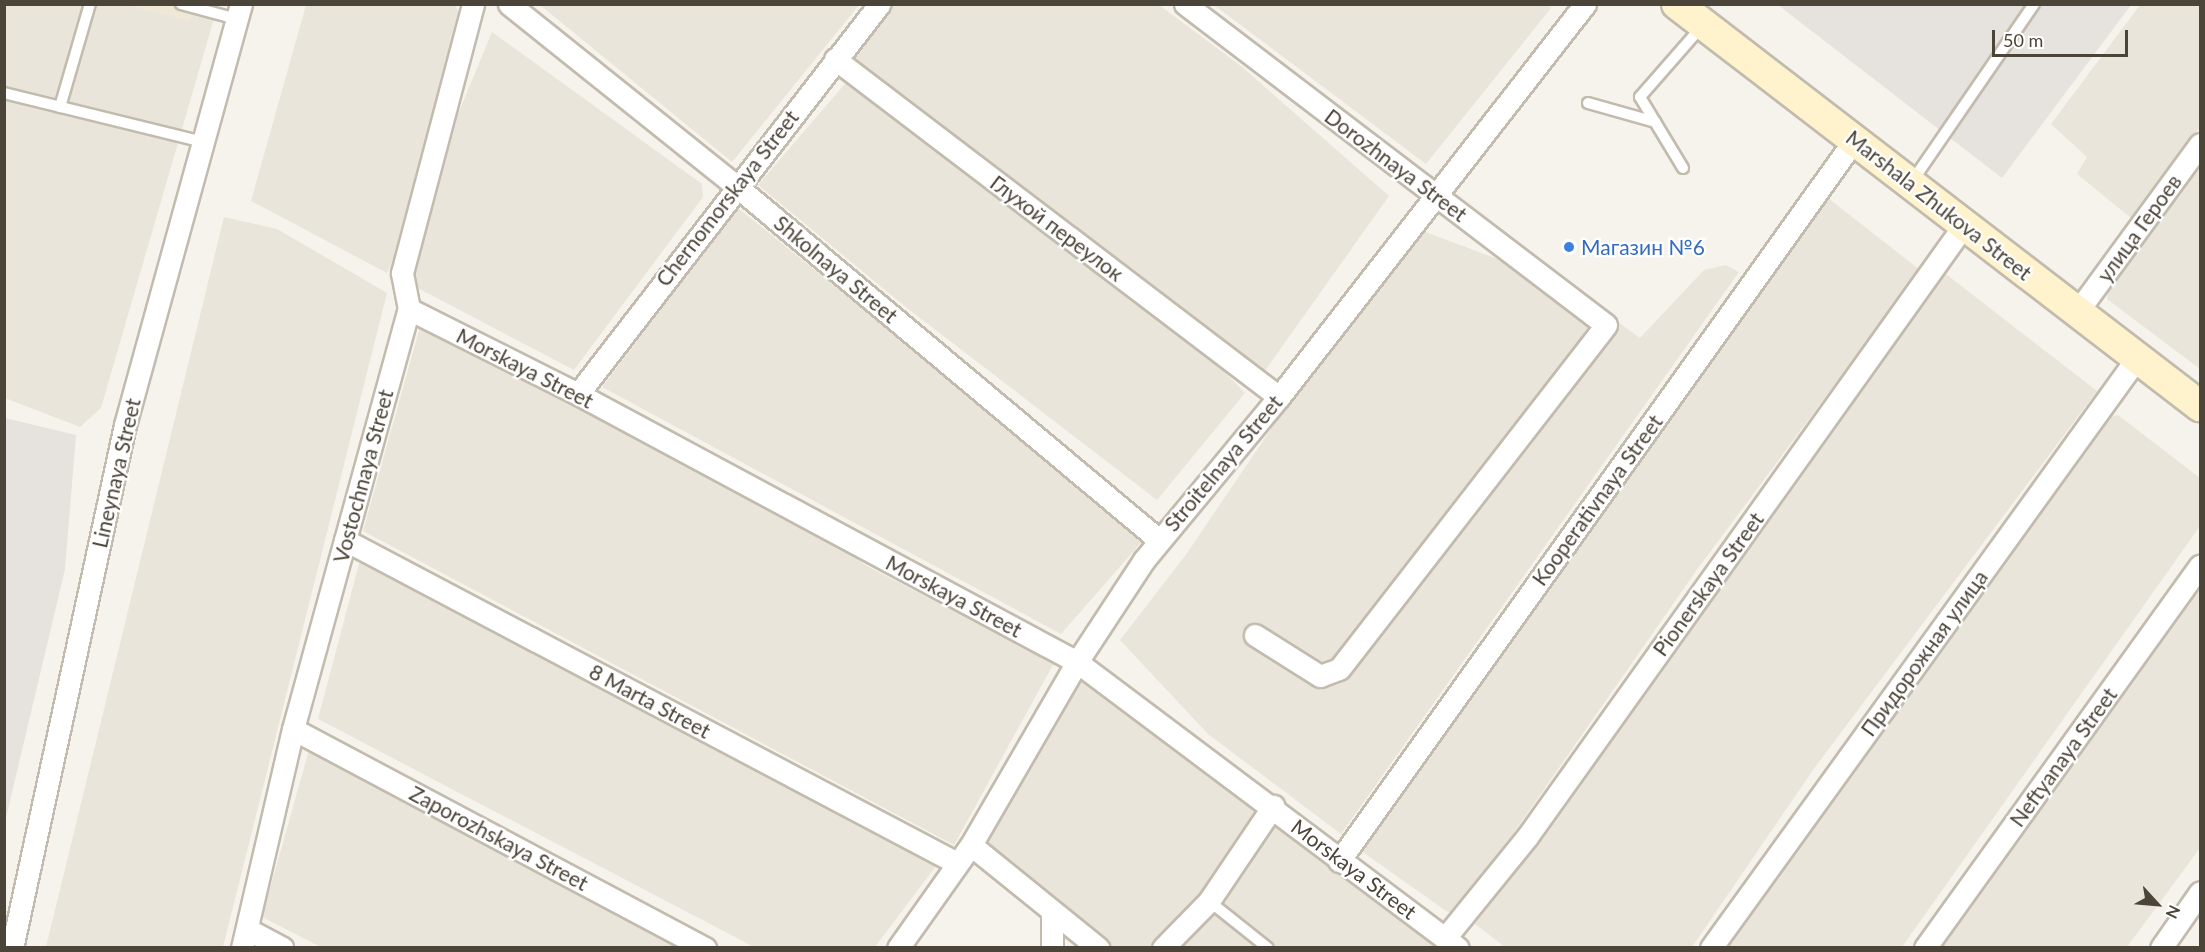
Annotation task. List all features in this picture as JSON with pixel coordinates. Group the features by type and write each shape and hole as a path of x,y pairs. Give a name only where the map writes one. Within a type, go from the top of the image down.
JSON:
{"main road":[{"name":"Marshala Zhukova Street","path":"1687,11 2200,406"}],"street":[{"name":"Vostochnaya Street","path":"245,938 293,729 409,309 402,273 473,4"},
{"name":"Shkolnaya Street","path":"509,4 735,185 1159,540"},
{"name":"Chernomorskaya Street","path":"578,394 735,185 879,4"},
{"name":"Dorozhnaya Street","path":"1185,4 1606,325 1339,669 1320,676 1255,635"},
{"name":"Stroitelnaya Street","path":"898,948 955,862 971,845 1077,662 1159,540 1279,397 1585,4"},
{"name":"Lineynaya Street","path":"12,948 125,425 239,12"},
{"name":"Глухой переулок","path":"835,59 1279,397"},
{"name":"Kooperativnaya Street","path":"1340,861 1855,139"},
{"name":"улица Героев","path":"2077,312 2200,144"},
{"name":"Pionerskaya Street","path":"1452,943 1964,225"},
{"name":"Morskaya Street","path":"409,309 578,394 1077,662 1452,943"},
{"name":"Придорожная улица","path":"1711,948 2137,358"},
{"name":"8 Marta Street","path":"345,540 955,862"},
{"name":"Neftyanaya Street","path":"1925,948 2200,566"},
{"name":"Zaporozhskaya Street","path":"293,729 705,948"},
{"path":"1163,948 1209,901 1272,806"},
{"path":"971,845 1098,948"},
{"path":"2161,948 2200,892"},
{"path":"1052,911 1052,948"},
{"path":"245,938 282,948"}],"lane":[{"path":"60,107 90,4"},
{"path":"181,4 239,12"},
{"path":"1911,183 2034,4"},
{"path":"1683,168 1640,97 1687,11"},
{"path":"4,93 203,142"},
{"path":"1588,103 1655,122"},
{"path":"1209,901 1268,948"}],"shaded area":[{"path":"4,5 218,5 101,408 80,427 5,398"},
{"path":"126,5 194,5 190,21"},
{"path":"306,5 455,5 465,27 408,227 387,273 251,201"},
{"path":"540,5 859,5 732,162"},
{"path":"894,5 1159,5 1241,66 1389,196 1264,372 852,63"},
{"path":"1214,5 1547,5 1551,8 1426,164"},
{"path":"1778,5 2131,5 2002,178"},
{"path":"2140,5 2200,5 2200,127 2131,218 2077,174 2087,157 2051,124"},
{"path":"492,32 702,184 703,197 574,370 410,284 439,160"},
{"path":"849,79 1208,355 1245,393 1157,500 907,308 758,185"},
{"path":"2200,158 2200,369 2107,299 2109,283"},
{"path":"1828,198 1920,270 1696,571 1506,844 1453,913 1446,911 1357,848 1750,292"},
{"path":"738,208 1146,537 1061,634 602,387"},
{"path":"224,217 277,229 387,293 223,947 46,947"},
{"path":"1423,231 1569,286 1640,338 1704,270 1726,265 1739,272 1341,834 1208,734 1120,640 1185,556 1328,345"},
{"path":"1942,271 2097,391 1813,770 1692,947 1505,947 1475,924 1576,777"},
{"path":"420,327 626,426 831,537 865,565 1054,663 954,845 363,531"},
{"path":"2118,415 2200,478 2200,526 1902,947 1718,948 2101,418"},
{"path":"5,418 76,435 65,569 5,822"},
{"path":"360,560 939,862 875,947 754,947 318,719"},
{"path":"2200,581 2200,848 2127,947 1932,948"},
{"path":"1081,673 1442,947 1113,947 987,843"},
{"path":"311,743 694,947 321,947 262,917"}],"place":[{"name":"Магазин №6","path":"1569,247"}]}
